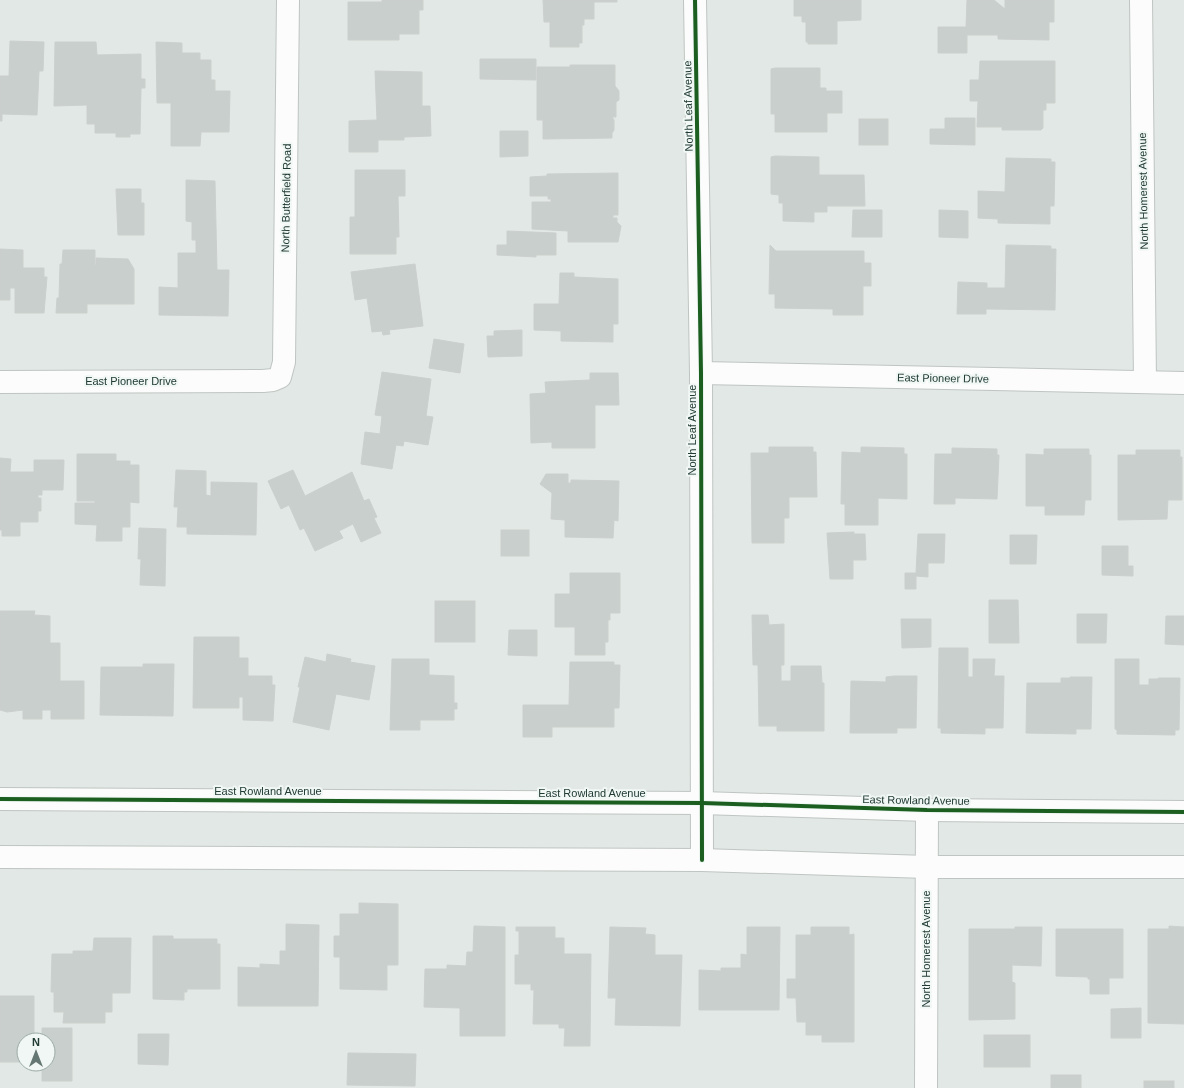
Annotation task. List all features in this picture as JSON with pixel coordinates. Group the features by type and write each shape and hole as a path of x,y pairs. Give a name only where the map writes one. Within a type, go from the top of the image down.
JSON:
{"street":[{"name":"North Butterfield Road","path":"263,381 273,380 280,377 284,362 288,0"},
{"name":"North Leaf Avenue","path":"695,0 701,374 702,860"},
{"name":"North Homerest Avenue","path":"1141,0 1145,382"},
{"name":"East Pioneer Drive","path":"701,374 1184,382"},
{"name":"East Pioneer Drive","path":"0,382 263,381"},
{"name":"East Rowland Avenue","path":"0,799 702,803 927,810 1184,812"},
{"name":"North Homerest Avenue","path":"926,1088 927,810"},
{"path":"0,857 702,860 927,867 1184,867"}],"building":[{"path":"382,0 423,0 423,10 419,10 419,34 399,34 399,40 348,40 348,2 382,2"},
{"path":"543,0 617,0 617,2 594,2 594,19 584,19 584,25 582,25 582,43 579,43 579,47 550,47 550,22 544,22"},
{"path":"794,0 861,0 861,20 837,21 837,44 808,44 808,42 806,42 806,22 802,22 802,16 794,16"},
{"path":"967,0 994,0 1005,9 1005,0 1054,0 1054,22 1049,22 1049,40 998,39 998,35 967,35 967,53 938,53 938,27 966,27"},
{"path":"10,41 44,42 43,71 39,71 37,115 2,114 2,121 0,121 0,76 9,76"},
{"path":"55,42 96,42 97,55 141,54 141,79 145,79 145,88 141,88 140,134 130,134 130,137 116,137 116,133 95,133 95,124 87,124 87,105 54,106"},
{"path":"156,42 182,43 182,53 200,53 200,60 211,60 211,80 215,80 215,91 230,91 229,132 201,132 200,146 171,146 171,103 157,103"},
{"path":"480,59 536,59 536,80 480,79"},
{"path":"980,61 1055,61 1055,103 1046,103 1046,110 1043,110 1043,128 1041,130 1002,130 1002,127 977,127 978,101 970,101 970,80 979,80"},
{"path":"570,65 615,65 615,86 619,91 619,100 616,102 616,117 612,117 614,120 614,130 612,133 612,138 543,139 543,120 537,120 537,67 570,67"},
{"path":"820,68 820,88 826,88 826,91 842,91 842,113 827,113 827,132 775,132 775,114 771,114 771,69"},
{"path":"375,71 422,72 422,106 430,106 431,136 404,137 404,140 378,140 378,152 349,152 349,121 377,120"},
{"path":"945,118 975,118 975,145 930,144 930,129 945,129"},
{"path":"859,119 888,119 888,145 859,145"},
{"path":"500,131 528,131 528,156 500,157"},
{"path":"771,157 819,157 819,175 864,175 865,206 827,206 827,212 814,212 814,222 783,221 783,203 779,203 779,195 771,194"},
{"path":"1006,158 1051,159 1051,162 1055,162 1054,206 1050,206 1050,224 998,223 998,219 978,218 978,191 1005,192"},
{"path":"355,170 405,170 405,196 398,196 399,237 396,237 396,254 350,254 350,217 355,217"},
{"path":"618,173 618,215 613,215 613,218 617,218 617,222 621,226 618,242 568,242 568,231 532,229 532,202 551,202 551,199 548,199 548,196 530,196 530,177 547,176 547,174"},
{"path":"186,180 215,181 217,270 229,270 228,316 159,315 159,287 178,288 178,253 196,253 196,240 192,240 192,222 186,221"},
{"path":"116,189 141,189 141,203 144,203 144,235 118,235"},
{"path":"853,210 882,210 882,237 852,237"},
{"path":"939,210 968,211 968,238 939,237"},
{"path":"507,231 556,233 556,255 536,255 536,257 497,255 497,245 507,245"},
{"path":"770,245 776,251 864,251 864,263 871,263 871,286 863,286 863,315 833,315 833,309 775,308 775,294 769,294"},
{"path":"1006,245 1051,246 1051,249 1056,249 1055,310 986,309 986,314 957,314 958,282 987,283 987,288 1005,288"},
{"path":"0,249 23,250 23,268 44,268 44,277 47,277 44,313 15,313 15,288 10,288 10,300 0,300"},
{"path":"63,250 95,250 95,265 96,258 128,259 134,269 134,304 87,304 87,313 56,313 57,298 59,298 60,264 62,264"},
{"path":"415,264 423,326 389,330 390,334 383,335 382,331 372,332 367,298 355,300 351,272"},
{"path":"560,273 574,273 574,277 618,279 618,324 613,324 613,342 561,341 561,331 534,330 534,304 559,304"},
{"path":"522,330 522,356 488,357 487,336 494,336 494,331"},
{"path":"434,339 464,344 460,373 429,368"},
{"path":"382,372 431,379 426,416 433,417 428,445 404,441 403,446 396,445 392,469 361,464 365,432 380,434 382,416 375,415"},
{"path":"590,373 618,373 619,405 595,405 595,448 552,448 552,442 531,443 530,394 546,393 545,382 590,380"},
{"path":"769,447 813,447 813,452 816,452 817,497 789,497 789,518 784,518 784,543 752,543 751,453 769,453"},
{"path":"861,447 904,448 904,454 907,454 907,499 878,498 878,525 845,525 845,504 841,504 842,452 861,453"},
{"path":"952,448 997,449 997,455 999,455 997,499 955,498 955,504 934,504 935,454 952,454"},
{"path":"1044,449 1089,449 1089,455 1091,455 1091,500 1085,500 1084,515 1045,515 1045,506 1026,506 1026,454 1044,455"},
{"path":"1136,450 1180,450 1180,457 1182,457 1182,500 1168,500 1167,519 1118,520 1118,455 1136,455"},
{"path":"77,454 116,454 116,461 130,461 130,465 139,465 139,503 130,502 130,527 122,527 122,541 96,541 97,525 75,524 75,503 95,503 95,501 77,501"},
{"path":"0,458 11,459 10,472 34,472 34,460 64,460 63,490 42,490 42,495 38,495 38,498 41,498 41,511 38,511 38,522 20,522 20,536 2,536 2,530 0,530"},
{"path":"176,470 206,471 206,495 211,496 211,482 257,483 256,535 187,534 187,527 177,527 178,507 174,507"},
{"path":"293,470 305,496 352,472 364,501 369,499 377,517 374,518 381,533 361,542 353,524 339,531 343,538 315,551 304,528 300,530 289,505 281,509 268,481"},
{"path":"546,474 568,474 568,483 571,483 571,480 619,481 618,521 614,520 613,538 565,537 565,520 551,519 552,493 540,484"},
{"path":"139,528 166,529 165,586 140,585 141,559 138,559"},
{"path":"501,530 529,530 529,556 501,556"},
{"path":"854,532 854,534 865,534 866,560 853,560 853,579 830,579 827,533"},
{"path":"918,534 945,534 944,563 928,563 928,577 916,576 916,589 905,589 905,573 916,573"},
{"path":"1010,535 1037,535 1036,564 1010,564"},
{"path":"1102,546 1128,546 1128,566 1133,566 1133,576 1102,575"},
{"path":"570,573 620,573 620,613 610,613 610,620 608,620 608,642 605,642 605,655 575,655 575,627 555,627 555,594 570,594"},
{"path":"989,600 1018,600 1019,643 989,643"},
{"path":"435,601 475,601 475,642 435,642"},
{"path":"0,611 35,611 34,615 50,616 50,643 60,643 60,681 84,681 84,719 51,719 51,710 42,710 42,719 23,719 23,710 7,712 0,710"},
{"path":"1077,614 1107,614 1106,643 1077,643"},
{"path":"752,615 768,615 769,625 784,624 784,665 781,665 781,681 791,681 791,666 821,666 822,683 824,683 824,731 777,731 777,726 759,726 758,665 753,665"},
{"path":"1166,616 1184,616 1184,645 1165,644"},
{"path":"901,619 931,619 931,647 902,648"},
{"path":"509,630 537,630 537,656 508,655"},
{"path":"194,637 239,637 239,658 248,658 248,676 272,676 272,685 275,685 273,721 243,720 243,697 239,697 239,708 193,708"},
{"path":"939,648 968,648 968,677 973,677 973,659 995,659 994,676 1004,676 1003,728 985,728 985,734 941,733 941,728 938,728"},
{"path":"327,654 351,659 350,662 375,666 369,700 336,694 329,730 293,722 300,687 298,687 305,657 326,662"},
{"path":"392,659 429,659 429,675 454,676 454,703 457,703 457,709 454,709 454,720 420,720 420,730 390,730"},
{"path":"1115,659 1139,659 1139,685 1149,685 1149,679 1180,678 1179,730 1175,730 1175,735 1117,734 1117,730 1115,729"},
{"path":"570,662 614,662 614,665 620,665 619,708 614,708 614,727 552,727 552,737 523,737 523,705 569,705"},
{"path":"143,664 174,664 173,716 100,715 101,667 143,667"},
{"path":"917,676 916,728 897,728 897,733 850,733 851,681 886,682 886,677"},
{"path":"1092,677 1091,729 1076,729 1076,734 1026,733 1027,683 1061,683 1061,678"},
{"path":"359,903 398,904 398,965 387,965 387,990 340,989 340,957 334,957 334,936 340,936 340,914 359,914"},
{"path":"286,924 319,925 318,1006 238,1006 238,967 260,968 260,964 280,965 280,951 286,951"},
{"path":"474,926 505,927 505,1036 460,1036 460,1008 424,1007 425,969 447,969 447,965 466,966 467,952 473,952"},
{"path":"1169,926 1184,927 1184,1024 1148,1023 1148,929 1169,929"},
{"path":"516,927 555,927 555,938 564,938 564,954 591,954 590,1046 564,1046 565,1028 559,1028 559,1024 533,1024 534,990 531,990 531,984 515,984 515,955 519,955 519,931 516,931"},
{"path":"610,927 646,928 645,934 655,935 655,955 682,955 680,1026 615,1025 616,998 608,998"},
{"path":"747,927 780,927 779,1010 699,1010 699,970 721,971 721,968 741,968 741,954 747,955"},
{"path":"811,927 849,927 849,935 854,934 854,1042 822,1042 822,1035 806,1035 806,1022 797,1022 796,998 787,998 787,979 796,979 796,935 811,935"},
{"path":"1015,927 1042,927 1041,966 1012,965 1012,982 1015,983 1015,1019 969,1020 969,929 1015,929"},
{"path":"1056,929 1123,929 1123,978 1109,978 1109,994 1090,994 1090,979 1088,979 1088,977 1056,976"},
{"path":"153,936 173,936 173,939 217,939 217,944 220,944 220,989 187,989 187,992 184,992 184,1000 153,999"},
{"path":"94,938 131,938 130,993 112,993 112,1012 105,1012 105,1023 63,1023 64,1012 54,1012 54,992 51,992 52,954 73,954 73,951 93,951"},
{"path":"0,996 34,996 34,1032 16,1032 16,1062 0,1062"},
{"path":"1141,1008 1141,1038 1111,1038 1111,1009"},
{"path":"42,1028 72,1028 72,1081 42,1081 42,1072 56,1072 56,1032 42,1032"},
{"path":"138,1034 169,1034 168,1065 138,1064"},
{"path":"984,1035 1030,1035 1030,1067 984,1067"},
{"path":"348,1053 416,1054 415,1086 347,1085"},
{"path":"1051,1075 1081,1075 1081,1088 1051,1088"},
{"path":"1144,1081 1174,1081 1174,1088 1144,1088"}],"cycle path":[{"path":"695,0 701,373 702,860"},
{"path":"0,799 702,803 927,810 1184,812"}]}
